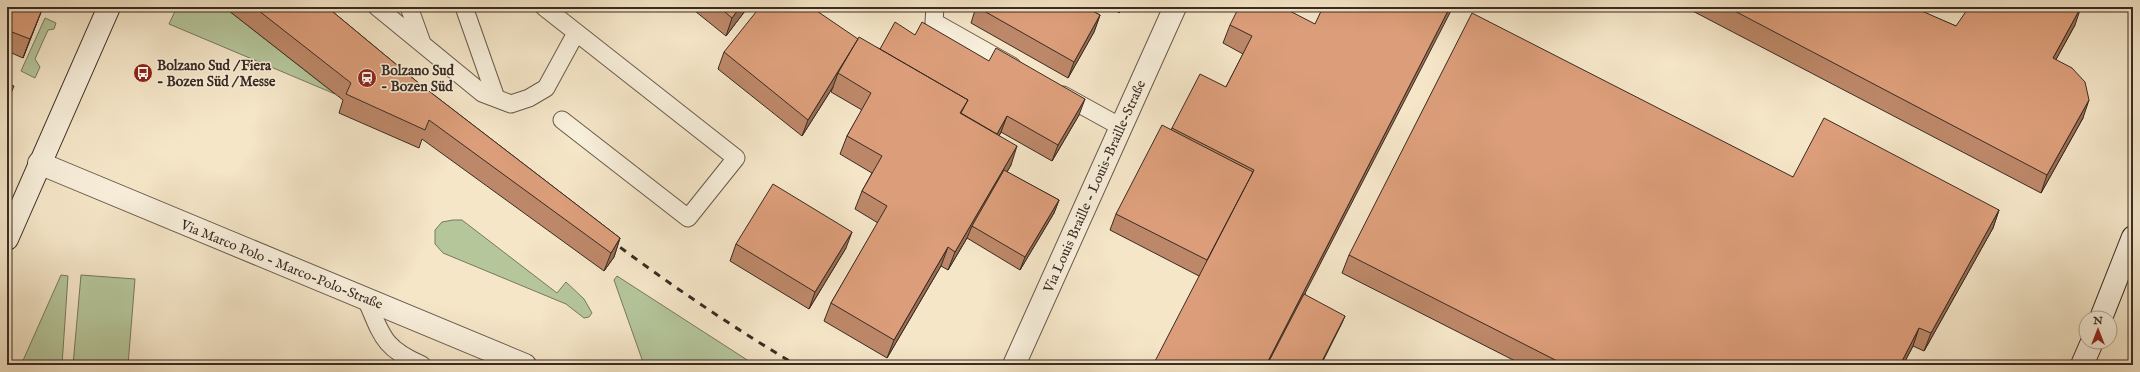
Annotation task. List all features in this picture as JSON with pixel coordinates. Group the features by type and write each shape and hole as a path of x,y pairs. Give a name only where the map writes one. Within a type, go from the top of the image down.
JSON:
{"street":[{"path":"7,239 109,7"},
{"name":"Via Louis Braille - Louis-Braille-Straße","path":"1014,365 1175,7"},
{"name":"Via Marco Polo - Marco-Polo-Straße","path":"39,164 525,365"},
{"path":"2104,310 2133,237"},
{"path":"2082,365 2089,350"}],"lane":[{"path":"377,7 482,93 511,104 529,98 546,88 576,33"},
{"path":"409,7 422,43"},
{"path":"464,7 496,98"},
{"path":"544,7 736,158 688,218 562,120"},
{"path":"935,7 934,22 1024,72"},
{"path":"1052,88 1121,127"},
{"path":"366,299 385,341 401,356 422,365"}],"green space":[{"path":"177,7 224,7 335,94 169,24"},
{"path":"45,18 56,23 54,29 48,30 35,59 40,67 35,78 21,71"},
{"path":"462,220 557,293 566,282 584,299 592,313 589,317 584,318 566,304 443,253 435,244 435,230 442,222"},
{"path":"61,275 68,276 62,365 21,365"},
{"path":"81,275 135,279 128,365 73,365"},
{"path":"617,276 755,365 702,365 691,360 688,365 644,365 614,280"}],"building":[{"path":"7,7 43,7 30,39 12,32 7,45"},
{"path":"254,7 327,7 421,85 620,238 611,253 429,120 425,130 346,94 351,83"},
{"path":"719,7 740,7 732,18"},
{"path":"760,7 811,7 858,39 808,120 724,52"},
{"path":"977,7 1085,7 1100,15 1074,62"},
{"path":"1239,7 1282,7 1315,24 1323,7 1450,7 1266,365 1153,365 1254,170 1172,128 1200,74 1226,87 1252,36 1230,25"},
{"path":"1727,7 1910,7 1956,26 1969,7 2081,7 2053,58 2072,68 2085,82 2089,100 2047,175"},
{"path":"1472,13 1793,177 1824,118 1999,210 1931,333 1919,328 1900,365 1565,365 1349,255"},
{"path":"895,22 915,35 922,22 989,61 996,48 1085,99 1058,145 1007,116 997,134 961,113 968,100 880,49"},
{"path":"859,37 968,100 960,113 1017,146 955,252 948,247 894,340 831,303 887,206 862,191 882,156 847,136 871,93 838,73"},
{"path":"7,84 14,86 7,103"},
{"path":"1162,125 1253,172 1207,260 1116,214"},
{"path":"1004,170 1059,200 1025,257 972,226"},
{"path":"773,184 852,232 815,292 736,244"},
{"path":"1304,294 1345,316 1320,365 1267,365"}],"railway":[{"path":"609,239 701,304 796,365"}],"place":[{"name":"Bolzano Sud / Fiera - Bozen Süd / Messe","path":"143,73"},
{"name":"Bolzano Sud - Bozen Süd","path":"367,78"}]}
